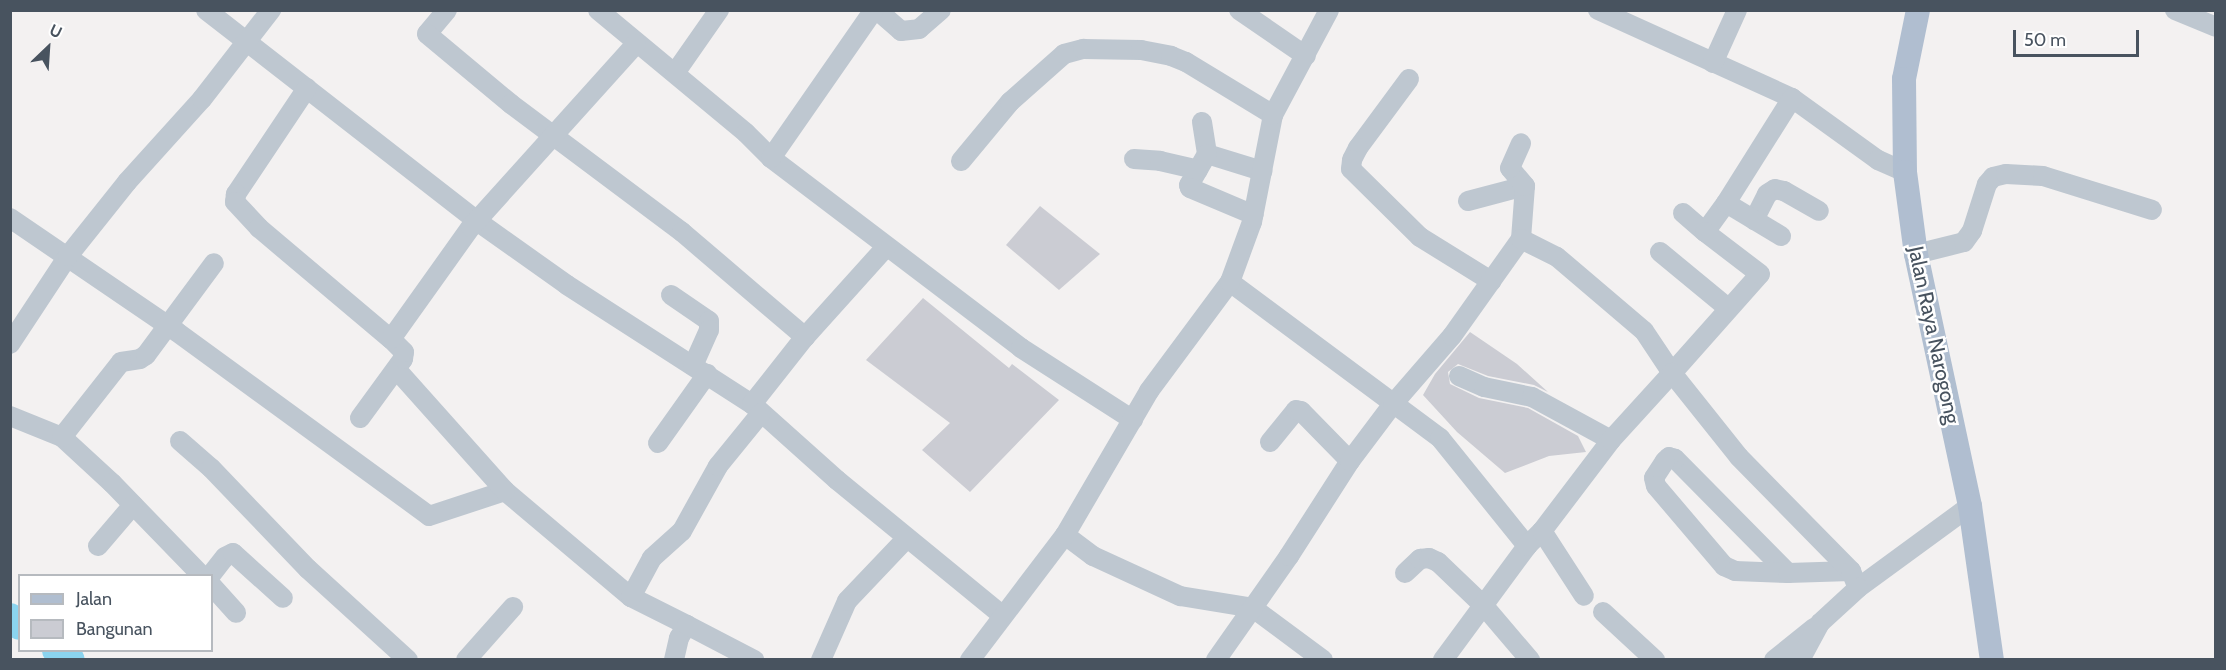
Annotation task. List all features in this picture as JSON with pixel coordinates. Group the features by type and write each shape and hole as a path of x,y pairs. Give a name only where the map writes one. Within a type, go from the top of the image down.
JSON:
{"main road":[{"name":"Jalan Raya Narogong","path":"1918,10 1904,79 1905,172 1916,254 1970,506 1992,660"}],"street":[{"path":"206,10 477,220 567,285 757,408 906,539 1002,615"},
{"path":"10,344 68,256 127,182 248,42 271,10"},
{"path":"447,10 427,34 551,135 682,232 805,337"},
{"path":"598,10 636,44 675,73 771,158 1020,348 1133,420"},
{"path":"675,73 719,10"},
{"path":"771,158 875,10 901,31 919,29 941,10"},
{"path":"1239,10 1306,56"},
{"path":"970,660 1065,535 1164,369 1230,282 1254,214 1273,115 1329,10"},
{"path":"1598,10 1792,98 1878,160 1905,172"},
{"path":"1713,63 1737,10"},
{"path":"2175,10 2216,27"},
{"path":"392,339 477,220 551,135 636,44"},
{"path":"961,161 1010,102 1064,54 1083,49 1141,50 1171,56 1186,62 1273,115"},
{"path":"1409,79 1358,148 1352,160 1351,169 1420,237 1491,281"},
{"path":"307,88 236,194 235,202 259,228 392,339 404,352 397,370 360,418"},
{"path":"1705,232 1726,203 1792,98"},
{"path":"1202,122 1202,162 1189,185 1191,190 1254,214"},
{"path":"1216,660 1350,461 1394,404 1452,336 1521,238 1525,186 1510,168 1521,143"},
{"path":"1134,159 1202,162 1262,171"},
{"path":"1916,254 1964,242 1972,231 1987,184 1993,177 2006,174 2043,176 2152,210"},
{"path":"1468,201 1525,186"},
{"path":"1754,220 1767,194 1775,189 1784,191 1819,211"},
{"path":"1726,203 1781,236"},
{"path":"1443,660 1527,546 1542,531 1611,440 1760,274 1683,213"},
{"path":"10,218 168,326 429,516 505,491"},
{"path":"1521,238 1557,257 1644,330 1672,374 1739,457 1855,580"},
{"path":"631,597 652,558 682,531 693,516 718,466 805,337 888,246"},
{"path":"1660,252 1728,308"},
{"path":"62,437 121,362 144,357 214,263"},
{"path":"1230,282 1440,438 1527,546"},
{"path":"658,444 700,370 709,330 709,321 671,295"},
{"path":"397,370 505,491 631,597 754,660"},
{"path":"1459,376 1484,387 1533,397 1611,440"},
{"path":"1270,442 1296,410 1300,411 1350,461"},
{"path":"10,416 62,437 133,505 199,574"},
{"path":"180,441 211,468 308,569 408,660"},
{"path":"1788,573 1675,459 1669,457 1665,460 1654,478 1656,486 1724,566 1735,571 1788,573 1855,580"},
{"path":"98,546 133,505"},
{"path":"1800,660 1820,623 1855,580 1970,506"},
{"path":"1542,531 1584,596"},
{"path":"1065,535 1093,556 1180,596 1252,608 1323,660"},
{"path":"821,660 847,601 906,539"},
{"path":"212,574 225,557 233,553 283,598"},
{"path":"1405,573 1420,559 1429,558 1438,562 1484,606 1530,660"},
{"path":"213,587 236,612"},
{"path":"466,660 513,607"},
{"path":"1603,612 1655,660"},
{"path":"1774,660 1820,623"},
{"path":"674,660 679,639 687,625"}],"building":[{"path":"1040,206 1100,254 1059,290 1006,245"},
{"path":"923,298 1009,368 1012,364 1059,400 970,492 922,450 950,423 866,360"},
{"path":"1470,332 1517,364 1548,392 1534,385 1488,376 1458,364 1448,372 1450,384 1479,398 1528,408 1578,436 1586,452 1549,456 1505,473 1457,432 1423,395 1435,374"}],"waterway":[{"path":"10,618 18,624"},
{"path":"60,652 70,660"}]}
